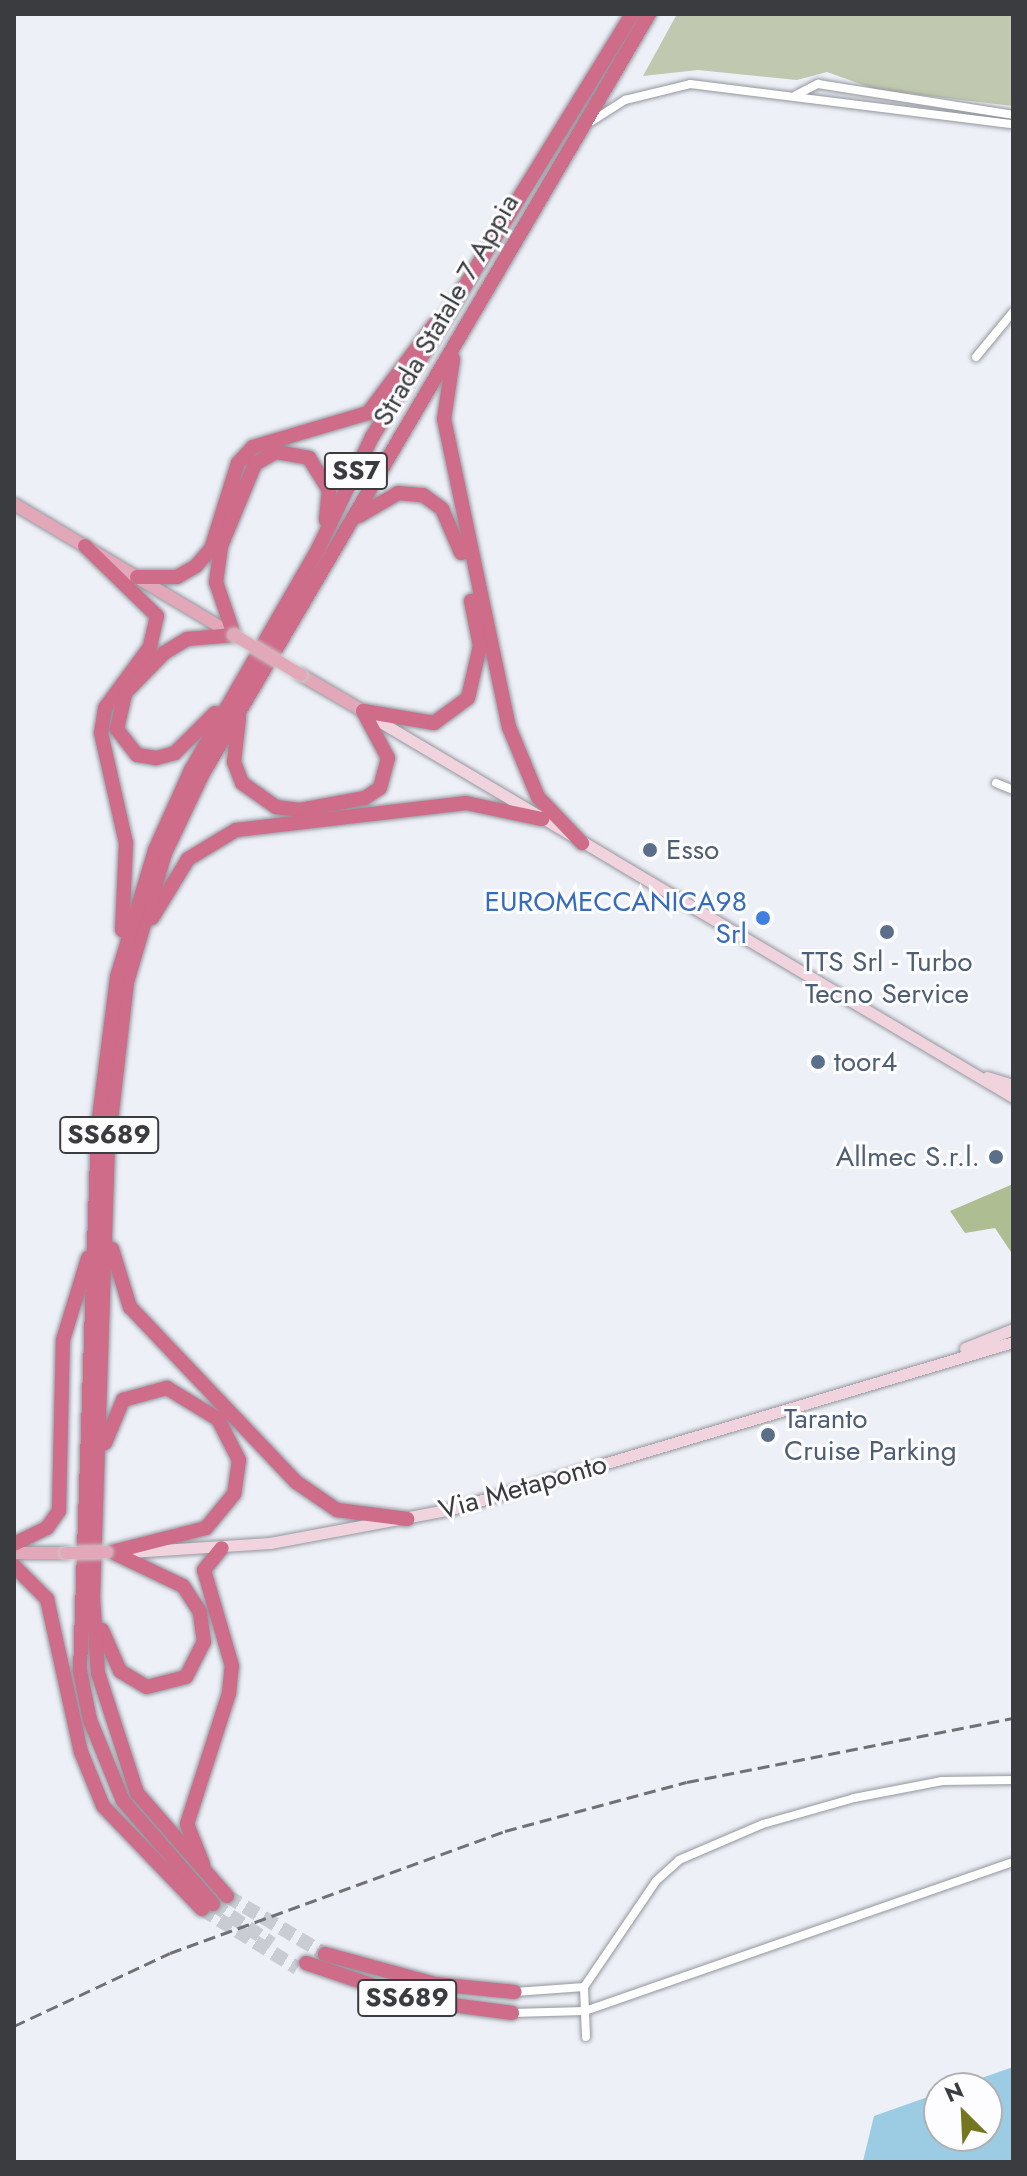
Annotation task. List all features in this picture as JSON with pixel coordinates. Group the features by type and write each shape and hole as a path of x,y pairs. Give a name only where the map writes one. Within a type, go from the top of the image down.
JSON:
{"highway":[{"name":"Strada Statale 7 Appia","path":"254,669 318,549 372,437 471,281 632,14"},
{"name":"Strada Statale 7 Appia","path":"254,669 458,340 649,14"},
{"path":"137,577 177,577 196,566 211,549 238,463 253,447 368,413 471,281"},
{"path":"458,340 444,419 509,727 538,797 582,843"},
{"path":"239,695 175,753 137,755 117,729 125,693 164,653 187,639 234,635 218,603 221,546 241,486 266,456 296,452 325,477 330,506 318,549"},
{"path":"338,538 372,502 398,493 423,495 442,509 458,539 480,646 479,676 452,714 411,724 363,711"},
{"path":"85,546 157,616 150,647 105,708 101,733 126,843 122,979"},
{"name":"SS689","path":"14,1566 47,1599 81,1752 103,1806 208,1907 123,1801 90,1720 80,1671 93,1243 98,1126 122,979 155,850 254,669"},
{"path":"239,695 234,762 256,797 276,807 338,805 380,788 388,758 363,711"},
{"path":"122,979 172,879 225,834 466,803 542,819"},
{"name":"SS689","path":"122,979 106,1216 95,1498 93,1597 106,1715 137,1793 227,1896 200,1860 187,1824 229,1693 232,1666 204,1570 222,1548"},
{"path":"106,1216 115,1276 130,1307 296,1482 337,1510 407,1519"},
{"path":"14,1544 47,1528 59,1511 63,1340 93,1243"},
{"path":"95,1498 112,1413 137,1392 186,1394 234,1443 237,1486 215,1521 190,1536 109,1552"},
{"path":"93,1597 108,1651 128,1678 158,1687 193,1670 204,1631 189,1591 150,1565 109,1552"},
{"name":"SS689","path":"325,1954 435,1984 515,1992"},
{"name":"SS689","path":"302,1966 415,2000 512,2013"}],"main road":[{"path":"14,504 1013,1097"},
{"path":"963,1069 1013,1085"},
{"path":"963,1069 1013,1105"},
{"path":"922,1366 1013,1329"},
{"path":"922,1366 1013,1342"},
{"name":"Via Metaponto","path":"109,1552 222,1548 407,1519 922,1366"},
{"path":"14,1553 109,1552"}],"street":[{"path":"582,128 625,100 690,84 1013,124"},
{"path":"794,96 818,84 1013,115"},
{"path":"976,357 1013,312"},
{"path":"996,783 1013,790"},
{"path":"586,2037 584,1987 656,1881 701,1848 908,1786 1013,1780"},
{"path":"512,2013 585,2011 1013,1862"},
{"path":"515,1992 584,1987"}],"green space":[{"path":"677,14 1013,14 1013,106 877,90 827,72 797,80 698,70 643,76"},
{"path":"1013,1184 1013,1255 995,1228 965,1233 950,1211"}],"water":[{"path":"1013,2067 1013,2162 863,2161 874,2116 923,2099 923,2152 1003,2152 1003,2072 999,2072"}],"tunnel":[{"path":"227,1896 325,1954"},
{"path":"213,1904 272,1944"},
{"path":"202,1909 297,1968"}],"railway":[{"path":"14,2026 170,1953 505,1831 687,1782 1013,1718"}],"place":[{"name":"Esso","path":"650,850"},
{"name":"EUROMECCANICA98 Srl","path":"763,918"},
{"name":"TTS Srl - Turbo Tecno Service","path":"887,932"},
{"name":"toor4","path":"818,1062"},
{"name":"Allmec S.r.l.","path":"996,1157"},
{"name":"Taranto Cruise Parking","path":"768,1435"}]}
